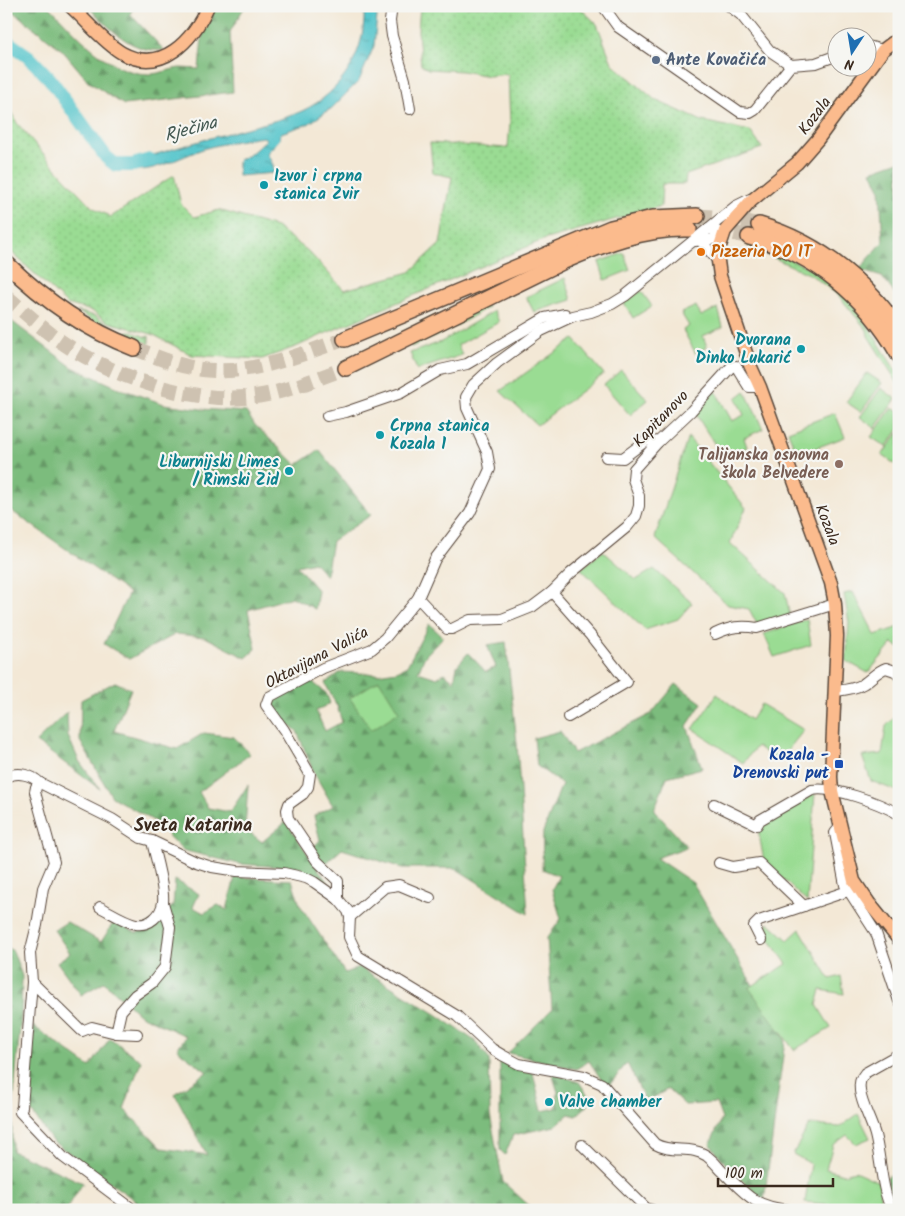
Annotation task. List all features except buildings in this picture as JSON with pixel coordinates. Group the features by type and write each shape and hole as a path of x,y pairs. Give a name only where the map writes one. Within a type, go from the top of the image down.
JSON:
{"highway":[{"path":"345,339 611,228 653,218 697,216"},
{"path":"759,225 802,242 842,268 868,290 899,329"},
{"path":"346,368 594,248 644,233 695,237"},
{"path":"749,237 771,243 796,254 833,277 864,307 886,334 899,355"},
{"path":"6,262 62,311 107,337 134,348"}],"main road":[{"path":"70,6 116,49 129,56 149,60 172,54 181,46 196,27 208,6"},
{"name":"Kozala","path":"899,38 883,50 818,139 797,163 760,194 731,223 722,238 718,261 722,285 750,365 832,583 837,636 836,690 831,762 832,791 850,867 857,887 899,940"}],"street":[{"path":"392,6 390,21 392,36 406,80 410,108"},
{"path":"603,6 618,27 740,112 746,114 750,114 755,110 791,65"},
{"path":"729,6 740,15 770,51 791,65 816,63 828,59"},
{"path":"878,48 883,50"},
{"name":"Oktavijana Valića","path":"338,899 338,881 317,861 288,818 287,810 289,804 308,787 310,774 284,730 266,705 268,697 323,668 372,649 385,638 418,598 435,559 470,513 490,469 487,452 466,408 466,397 469,391 497,363 541,331 572,316 591,312 612,304 625,296 695,237 736,206 760,194"},
{"path":"709,228 717,232 722,238"},
{"path":"695,237 722,238"},
{"path":"695,237 718,261"},
{"name":"Oktavijana Valića","path":"327,416 346,412 401,393 440,370 467,364 545,318 568,314 572,316"},
{"name":"Kapitanovo","path":"418,598 446,629 452,629 470,620 502,619 532,606 552,592 570,573 627,527 636,516 639,506 639,496 633,479 634,469 731,367 736,366 739,369 749,387 760,388"},
{"path":"606,458 623,458 648,440 658,442"},
{"path":"552,592 590,635 627,682 568,717"},
{"path":"715,634 735,627 758,628 835,604"},
{"path":"836,690 849,689 861,685 880,670 886,668 895,671 899,676"},
{"name":"Oktavijana Valića","path":"6,776 12,774 33,776 40,783 112,819 141,838 152,841 196,862 237,871 284,873 306,878 338,899 350,917"},
{"path":"40,783 36,787 35,792 54,862 43,888 30,953 32,982 22,1107 20,1112 64,1157 134,1210"},
{"path":"714,804 757,825 760,820 812,790 821,788 860,797 899,814"},
{"path":"840,827 836,831 836,839 845,885 876,932 899,1000"},
{"path":"116,1033 121,1011 135,995 152,983 165,967 170,927 163,903 160,873 152,841"},
{"path":"719,863 733,867 759,863 804,906"},
{"path":"430,898 399,885 385,887 350,917 349,937 358,956 456,1016 497,1052 519,1064 584,1076 600,1082 655,1144 664,1149 692,1150 705,1155 752,1199 764,1206 789,1210"},
{"path":"761,940 754,926 760,921 848,891"},
{"path":"100,907 123,920 136,924 147,924 156,918 163,903"},
{"path":"32,982 82,1031 92,1027 116,1033 137,1034"},
{"path":"892,1210 887,1198 875,1135 862,1101 859,1084 865,1073 899,1054"},
{"path":"582,1145 647,1208 652,1210"}],"green space":[{"path":"6,6 49,6 106,60 134,72 149,74 180,68 199,69 203,27 215,9 218,6 245,6 230,32 233,92 124,105 89,82 62,50"},
{"path":"87,6 134,6 130,14 164,50 152,50 131,43 121,37"},
{"path":"420,6 578,6 597,24 612,63 655,100 702,121 750,131 762,148 686,175 685,184 662,184 661,206 543,240 298,346 262,359 192,355 152,334 108,322 92,311 67,304 6,247 6,103 17,123 60,173 92,207 111,217 174,175 181,204 194,217 219,210 276,227 308,251 344,290 410,272 440,244 452,177 433,173 430,143 508,148 510,123 508,74 489,76 462,71 428,69 421,65 418,31"},
{"path":"899,161 899,299 882,277 859,270 883,242 880,188 871,171"},
{"path":"748,243 811,269 856,306 899,376 899,385 868,336 867,330 838,295 811,275 748,246"},
{"path":"624,253 630,270 605,280 599,262"},
{"path":"565,278 572,300 534,312 526,297"},
{"path":"641,291 652,306 633,318 624,303"},
{"path":"487,305 488,307 460,324 411,347 410,343"},
{"path":"696,306 701,316 718,308 723,327 703,336 707,347 696,354 683,330 689,326 681,313"},
{"path":"77,311 95,316 116,330 130,331 146,337 149,336 149,345 134,342 134,339 130,338 130,340 111,332"},
{"path":"494,311 499,322 458,345 462,355 417,370 410,353 441,342"},
{"path":"6,317 72,367 121,389 164,404 246,412 255,425 297,465 319,450 371,515 332,541 326,576 314,562 297,566 318,591 315,609 292,597 248,610 256,649 246,658 205,637 176,634 129,659 104,644 129,593 6,507"},
{"path":"574,339 604,374 537,425 500,391"},
{"path":"621,370 648,400 630,415 604,385"},
{"path":"867,373 882,383 861,412 846,402"},
{"path":"881,388 896,399 875,428 860,417"},
{"path":"715,390 732,421 744,415 736,398 745,391 763,429 744,438 747,447 724,459 695,413"},
{"path":"892,408 899,412 899,429 886,447 871,437"},
{"path":"835,413 845,437 797,455 788,431"},
{"path":"899,432 898,464 899,467 882,455"},
{"path":"688,437 746,508 730,543 785,593 790,616 758,626 749,609 728,605 655,538"},
{"path":"603,551 636,580 654,569 692,603 678,619 645,630 581,569"},
{"path":"853,592 875,635 899,627 899,648 893,643 868,673 846,661 849,623 844,594"},
{"path":"807,619 811,645 774,657 764,634"},
{"path":"429,624 443,637 425,656 418,672 437,678 444,673 454,681 457,666 468,653 486,672 496,667 487,645 506,642 517,743 528,914 455,868 402,868 342,849 325,864 312,849 320,840 314,816 333,806 314,773 297,731 276,714 273,698 311,681 326,693 330,703 316,711 325,731 342,722 337,706 325,683 341,672 377,674 397,671 407,666"},
{"path":"379,680 399,712 371,730 350,698"},
{"path":"115,682 131,689 114,731 177,749 204,733 234,737 250,754 199,792 208,808 230,812 248,785 245,829 262,842 286,822 330,886 300,868 239,864 182,850 154,821 112,797 80,741 81,700"},
{"path":"676,684 702,703 687,726 702,768 667,777 654,810 687,847 656,858 693,883 785,1040 764,1201 728,1167 710,1144 722,1119 716,1103 685,1105 668,1089 646,1102 627,1063 607,1088 589,1061 576,1069 508,1053 552,1009 547,938 561,919 552,889 559,876 542,869 543,832 562,784 537,766 534,738 560,731 574,753 651,714"},
{"path":"717,694 751,720 761,704 804,730 778,762 757,746 743,763 693,729"},
{"path":"67,712 68,736 79,761 100,789 36,742"},
{"path":"899,713 899,792 871,781 862,756 882,754 886,726"},
{"path":"815,793 807,902 764,861 758,829"},
{"path":"235,877 292,880 300,905 345,973 359,967 436,1014 475,1041 489,1059 490,1115 503,1182 534,1210 147,1209 52,1141 27,1105 33,1026 90,1067 110,1038 141,1061 124,1109 162,1148 207,1155 175,1094 207,1072 177,1049 186,1036 140,1015 104,982 81,995 57,962 70,953 54,930 67,922 101,942 114,922 137,933 173,906 175,880 199,894 193,907 204,913 218,905 227,910"},
{"path":"769,923 788,940 800,929 830,979 841,976 844,994 821,990 817,1005 831,1028 794,1050 749,988 787,964 763,931"},
{"path":"6,947 13,951 22,976 21,1017 12,1116 12,1151 83,1183 66,1210 6,1210"},
{"path":"500,1061 533,1073 542,1111 556,1108 558,1092 552,1073 579,1082 592,1101 576,1116 569,1114 555,1126 513,1135 505,1155 500,1150"},
{"path":"858,1114 870,1138 856,1144 847,1135 833,1145 826,1169 844,1174 855,1171 879,1182 881,1210 805,1202 811,1164 793,1154 809,1125 840,1127"},
{"path":"899,1171 899,1204 892,1205 887,1177"}],"water":[{"name":"Rječina","path":"364,6 378,6 374,46 359,81 332,108 308,124 281,133 280,139 267,153 273,165 274,173 238,176 238,160 256,149 266,140 264,137 206,148 149,169 133,169 130,162 285,118 317,103 340,81 357,54 364,23"}],"waterway":[{"name":"Rječina","path":"6,41 29,57 50,79 106,157 116,165 133,165 150,160"}],"tunnel":[{"path":"697,216 728,218 759,225"},
{"path":"689,229 725,231 749,237"},
{"path":"6,296 49,333 77,352 126,376 180,392 207,397 234,398 259,396 292,388 346,368"},
{"path":"134,348 189,367 229,371 288,359 345,339"}],"place":[{"name":"Ante Kovačića","path":"656,60"},
{"name":"Izvor i crpna stanica Zvir","path":"264,185"},
{"name":"Pizzeria DO IT","path":"701,252"},
{"name":"Dvorana Dinko Lukarić","path":"801,349"},
{"name":"Crpna stanica Kozala 1","path":"380,435"},
{"name":"Talijanska osnovna škola Belvedere","path":"839,464"},
{"name":"Liburnijski Limes / Rimski Zid","path":"289,471"},
{"name":"Kozala - Drenovski put","path":"839,764"},
{"name":"Valve chamber","path":"549,1102"}],"district":[{"name":"Sveta Katarina","path":"193,826"}]}
